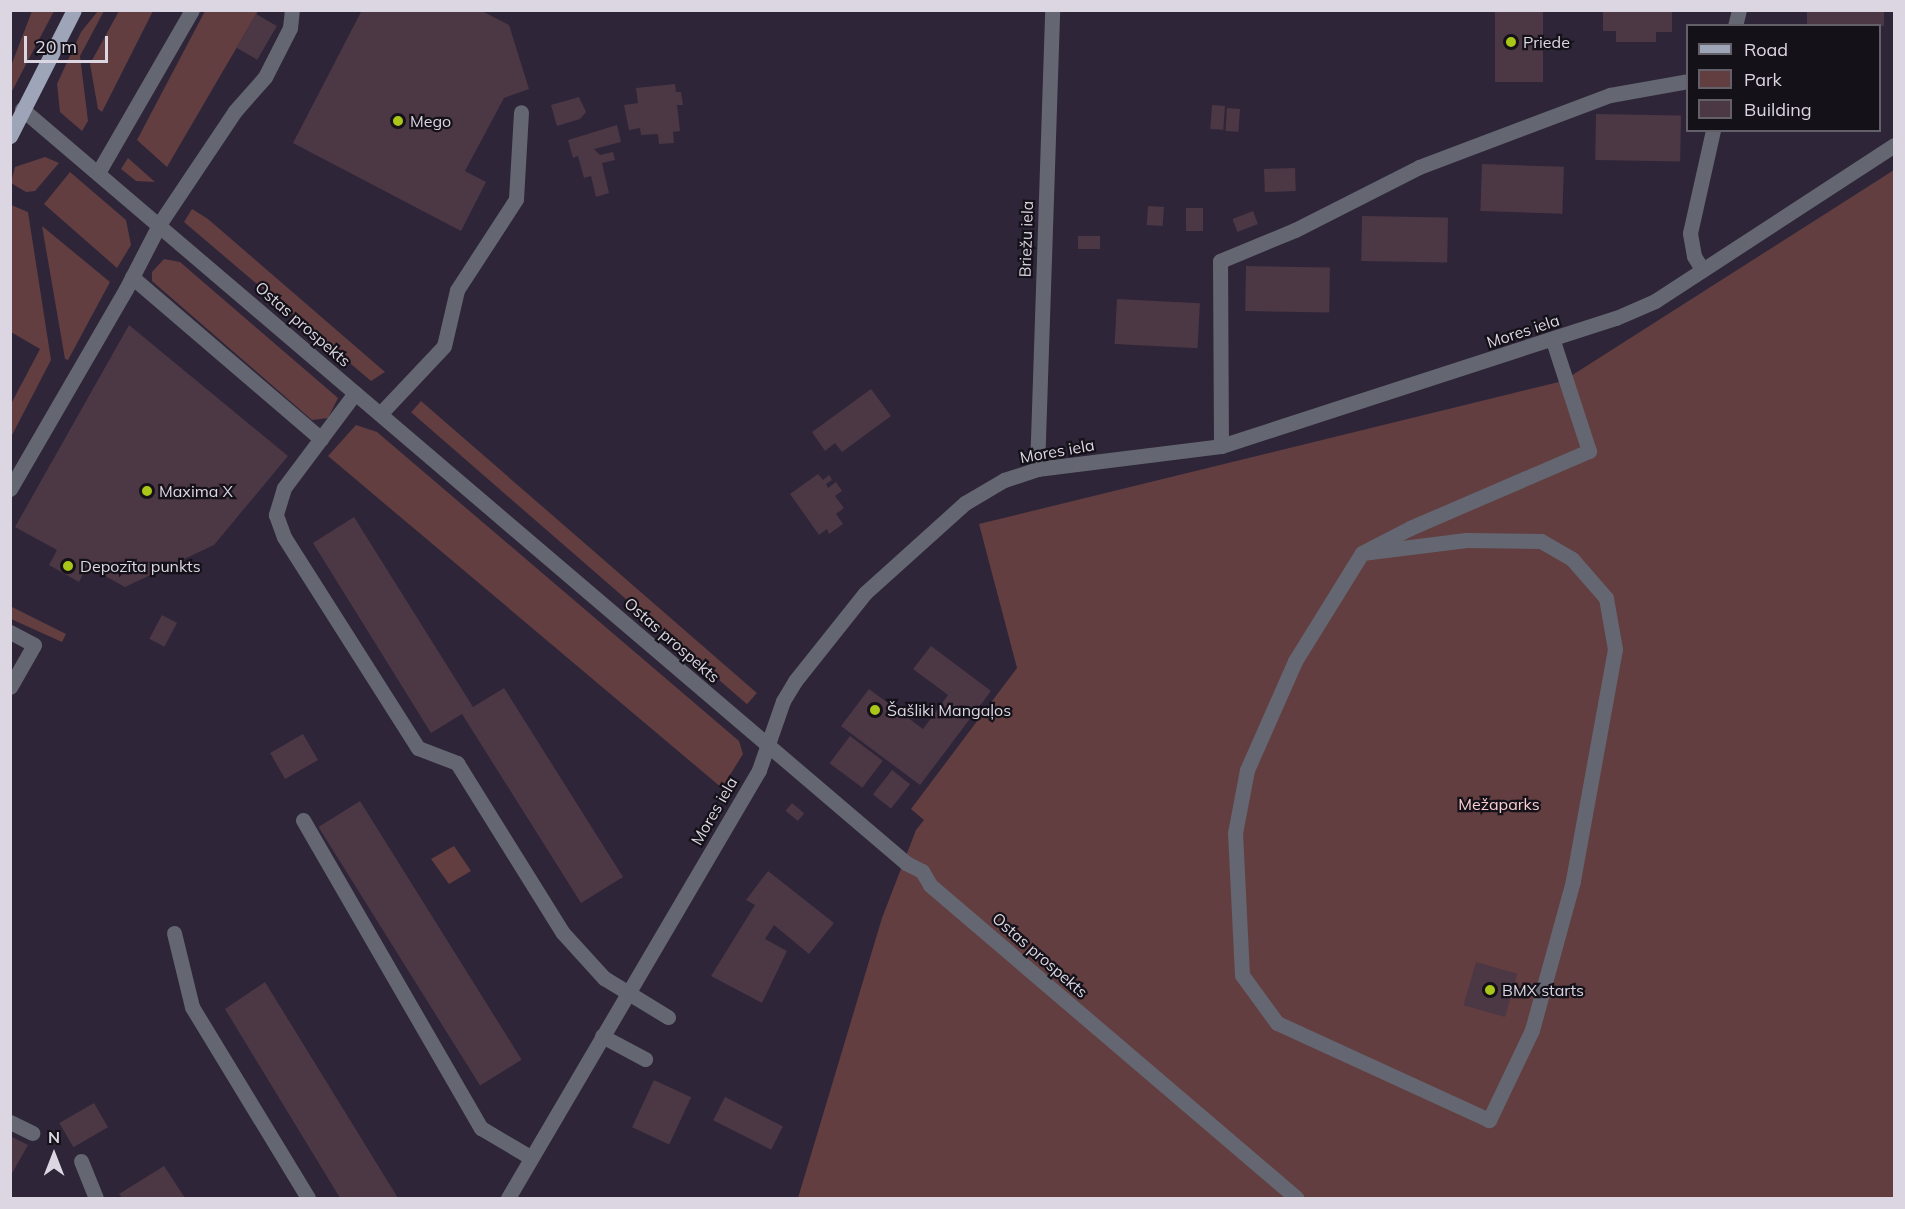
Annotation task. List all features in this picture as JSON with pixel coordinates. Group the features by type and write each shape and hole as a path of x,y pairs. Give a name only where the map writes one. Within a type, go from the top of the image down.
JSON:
{"main road":[{"path":"10,136 74,10"}],"street":[{"path":"99,171 192,10"},
{"path":"12,483 132,277 160,223 235,111 265,77 290,27 292,10"},
{"name":"Briežu iela","path":"1037,469 1052,10"},
{"path":"1221,446 1220,261 1295,230 1419,167 1610,95 1686,81"},
{"name":"Ostas prospekts","path":"22,109 160,223 766,745 906,863 922,871 930,885 1296,1198"},
{"path":"380,414 444,346 457,290 516,199 521,112"},
{"path":"1702,269 1694,256 1690,232 1713,132"},
{"name":"Mores iela","path":"508,1198 759,770 766,745 795,681 865,593 965,503 1004,480 1037,469 1221,446 1553,341 1655,301 1894,145"},
{"path":"132,277 321,439"},
{"path":"1362,553 1466,540 1541,541 1572,559 1606,598 1615,650 1573,881 1532,1030 1489,1120 1277,1023 1242,975 1235,832 1247,770 1295,661 1362,553 1410,528 1589,451 1553,341"},
{"path":"356,393 284,488 276,515 284,537 418,748 457,763 562,933 604,978 668,1017"},
{"path":"10,632 34,645 10,687"},
{"path":"303,820 481,1128 530,1158"},
{"path":"174,933 192,1007 308,1198"},
{"path":"602,1036 645,1059"},
{"path":"10,1122 33,1133"},
{"path":"81,1161 96,1198"}],"green space":[{"path":"32,11 54,11 11,93 11,66"},
{"path":"98,11 104,11 80,56 88,121 82,131 60,112 57,84 81,32"},
{"path":"119,11 153,11 102,112 98,109 90,64"},
{"path":"205,11 258,11 167,167 137,140"},
{"path":"45,157 59,163 35,191 26,192 11,183 15,167"},
{"path":"128,158 155,182 136,181 121,169"},
{"name":"Mežaparks","path":"1894,170 1894,1198 798,1198 882,918 916,830 924,820 911,809 1017,668 979,524 1563,381"},
{"path":"70,172 126,220 131,245 117,268 44,204"},
{"path":"11,205 28,212 51,360 11,437 11,404 40,349 11,332"},
{"path":"192,209 208,219 385,372 371,381 184,222"},
{"path":"42,226 110,282 68,360 65,359"},
{"path":"164,259 180,262 338,398 328,418 312,420 152,281 152,272"},
{"path":"421,401 757,693 747,704 411,412"},
{"path":"356,425 377,432 739,741 743,754 722,788 328,456"},
{"path":"10,606 66,634 62,642 11,619"},
{"path":"454,846 471,871 449,884 431,859"}],"building":[{"name":"Mego","path":"362,10 480,10 509,25 529,89 504,98 465,171 486,182 461,231 293,143"},
{"name":"Priede","path":"1495,10 1543,10 1543,82 1495,82"},
{"path":"1603,10 1672,10 1672,32 1656,32 1656,42 1616,42 1616,31 1603,31"},
{"path":"1807,10 1884,10 1884,26 1881,24 1807,24"},
{"path":"256,14 277,26 257,60 236,48"},
{"path":"675,84 676,92 681,92 683,105 677,105 680,131 673,132 674,143 659,144 658,134 641,135 640,128 629,130 624,105 638,103 636,88"},
{"path":"579,97 586,112 580,119 557,126 551,105"},
{"path":"1212,105 1225,106 1223,130 1210,129"},
{"path":"1227,108 1240,109 1238,132 1225,131"},
{"path":"1596,114 1681,115 1680,161 1595,160"},
{"path":"617,125 621,142 594,149 600,155 613,152 615,160 602,163 609,193 596,197 591,176 584,178 578,156 573,158 568,140"},
{"path":"1482,164 1564,167 1562,214 1480,211"},
{"path":"1295,168 1296,191 1265,192 1264,169"},
{"path":"1148,206 1164,207 1163,226 1147,225"},
{"path":"1186,208 1203,208 1203,231 1186,231"},
{"path":"1253,211 1258,224 1237,232 1232,219"},
{"path":"1362,216 1448,218 1447,262 1361,261"},
{"path":"1078,236 1100,236 1100,249 1078,249"},
{"path":"1246,266 1330,267 1329,312 1245,311"},
{"path":"1117,299 1200,303 1198,348 1115,344"},
{"name":"Maxima X","path":"129,325 288,456 214,545 125,587 87,566 79,582 49,565 57,550 15,527"},
{"path":"871,389 891,416 842,452 835,443 825,451 812,432"},
{"path":"818,474 823,480 829,475 832,480 826,484 828,488 836,482 842,491 835,496 844,508 836,514 843,524 829,534 827,529 819,535 790,494"},
{"path":"354,517 473,707 504,688 623,877 581,903 462,714 431,733 313,543"},
{"path":"162,615 177,623 164,647 149,639"},
{"name":"Šašliki Mangaļos","path":"931,646 991,691 920,785 841,726 869,689 923,729 948,695 913,669"},
{"path":"303,734 318,760 285,779 270,753"},
{"path":"850,736 883,761 862,788 830,763"},
{"path":"892,770 910,784 891,809 873,794"},
{"path":"360,801 522,1060 480,1086 318,827"},
{"path":"792,803 804,813 798,821 786,811"},
{"path":"768,871 834,923 809,954 774,925 765,939 787,951 762,1003 711,976 755,905 746,900"},
{"name":"BMX starts","path":"1476,962 1517,974 1505,1017 1464,1005"},
{"path":"265,982 398,1198 340,1198 225,1009"},
{"path":"654,1080 691,1097 669,1144 632,1127"},
{"path":"725,1097 783,1127 771,1150 713,1120"},
{"path":"94,1103 108,1127 73,1147 59,1123"},
{"path":"10,1136 28,1145 10,1177"},
{"path":"164,1166 185,1198 122,1198 119,1194"}],"place":[{"name":"Priede","path":"1511,42"},
{"name":"Mego","path":"398,121"},
{"name":"Maxima X","path":"147,491"},
{"name":"Depozīta punkts","path":"68,566"},
{"name":"Šašliki Mangaļos","path":"875,710"},
{"name":"BMX starts","path":"1490,990"}]}
